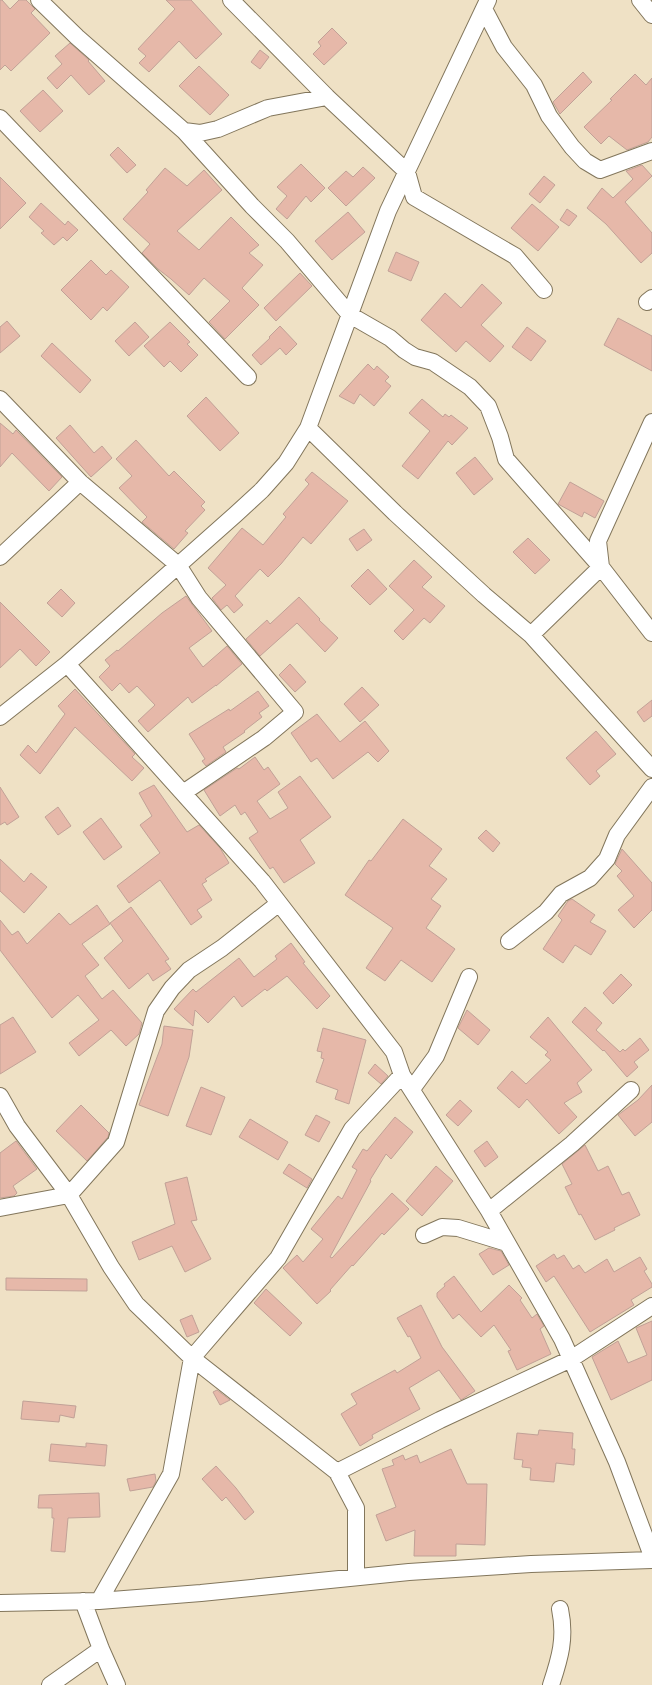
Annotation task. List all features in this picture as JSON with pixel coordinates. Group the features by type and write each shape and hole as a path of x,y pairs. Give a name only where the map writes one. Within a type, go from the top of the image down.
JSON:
{"street":[{"path":"39,0 77,37 184,130 252,206 287,241 350,315 390,338 415,357 433,362 470,387 488,406 500,437 506,459 601,567 652,633"},
{"path":"232,0 327,97 407,172 414,197 515,256 544,290"},
{"path":"640,0 652,15"},
{"path":"486,4 504,47 534,85 549,116 572,147 585,161 600,170 652,151"},
{"path":"0,717 67,664 262,490 286,463 308,428 388,211 486,4"},
{"path":"184,130 200,133 218,129 268,108 327,97"},
{"path":"0,118 248,377"},
{"path":"0,400 80,482 178,565 199,598 295,712 264,738 183,793"},
{"path":"601,567 598,541 652,422"},
{"path":"308,428 395,513 484,595 531,635 652,769"},
{"path":"0,557 80,482"},
{"path":"531,635 601,567"},
{"path":"67,664 262,881 278,904 394,1052 402,1075 489,1211 571,1359 617,1462 652,1556"},
{"path":"509,941 546,912 561,894 590,878 607,859 617,835 652,787"},
{"path":"0,1208 69,1195 116,1142 156,1011 172,988 189,970 222,948 278,904"},
{"path":"412,1089 436,1056 469,977"},
{"path":"99,1601 171,1474 192,1358 278,1258 352,1129 402,1075"},
{"path":"489,1211 572,1144 631,1090"},
{"path":"0,1096 17,1126 69,1195 111,1267 136,1304 192,1358 336,1472 356,1508 356,1577"},
{"path":"424,1235 442,1227 458,1228 507,1242"},
{"path":"336,1472 440,1420 571,1359 652,1306"},
{"path":"0,1603 99,1601 201,1594 409,1572 531,1564 652,1560"},
{"path":"83,1602 117,1685"},
{"path":"551,1685 561,1655 563,1622 560,1609"},
{"path":"50,1685 101,1649"}],"building":[{"path":"0,0 2,0 10,9 19,0 26,0 35,9 31,13 50,33 11,71 5,65 0,70"},
{"path":"166,0 191,0 222,34 196,59 179,41 149,72 139,63 146,56 138,49 175,9"},
{"path":"332,28 347,43 324,65 313,54 321,46 318,42"},
{"path":"70,43 89,60 88,61 105,81 89,95 71,75 57,89 47,78 62,64 55,56"},
{"path":"260,50 269,57 260,69 251,62"},
{"path":"199,66 229,95 210,115 179,86"},
{"path":"583,72 592,82 560,114 553,102"},
{"path":"635,74 646,85 652,78 652,137 648,142 627,150 609,136 601,144 584,127 612,100 610,99"},
{"path":"43,90 63,111 40,132 20,111"},
{"path":"118,147 136,165 127,173 110,155"},
{"path":"301,164 325,188 311,202 306,196 287,219 276,209 287,196 277,187"},
{"path":"642,165 652,176 625,202 652,233 652,253 641,263 606,224 587,208 602,188 613,198 633,179 626,171"},
{"path":"363,167 375,178 346,206 328,188 346,171 353,177"},
{"path":"165,168 187,186 204,170 222,190 177,231 199,250 231,217 259,245 249,253 263,265 242,288 259,305 225,339 209,322 230,301 204,278 189,295 158,269 142,253 150,244 123,219 148,192 146,190"},
{"path":"544,176 555,185 540,203 529,194"},
{"path":"0,177 26,203 0,229"},
{"path":"41,203 65,225 68,221 78,230 67,241 63,237 54,245 41,233 44,231 29,217"},
{"path":"532,204 559,227 538,251 511,228"},
{"path":"567,209 577,216 569,226 560,220"},
{"path":"348,212 365,232 332,260 315,241"},
{"path":"396,252 419,262 411,281 388,271"},
{"path":"91,260 106,275 111,270 129,287 107,311 103,307 91,320 61,290"},
{"path":"300,273 312,286 276,321 264,308"},
{"path":"482,284 502,303 481,325 504,346 490,362 466,341 456,352 421,320 445,293 461,308"},
{"path":"618,318 652,336 652,371 604,345"},
{"path":"7,321 20,336 0,353 0,327"},
{"path":"135,322 149,337 129,356 115,341"},
{"path":"170,322 190,342 187,344 198,355 181,372 170,361 164,367 144,346"},
{"path":"280,326 297,344 286,355 280,348 261,365 252,355"},
{"path":"527,327 546,341 531,361 512,347"},
{"path":"52,343 91,380 80,393 41,356"},
{"path":"368,364 374,370 377,366 389,377 385,381 391,386 374,406 360,394 354,404 339,396"},
{"path":"206,397 239,433 220,451 187,416"},
{"path":"422,399 443,417 445,414 449,417 451,415 468,428 452,445 448,441 418,479 402,466 430,431 409,413"},
{"path":"0,423 13,434 16,430 62,477 49,491 12,453 0,467"},
{"path":"70,425 94,453 102,446 112,458 91,477 56,438"},
{"path":"136,440 169,476 174,471 205,502 201,506 205,510 185,531 188,533 174,549 142,522 147,517 119,488 132,476 116,459"},
{"path":"475,457 493,479 474,495 456,473"},
{"path":"312,472 348,501 311,544 303,537 281,564 268,577 260,569 235,596 243,605 234,613 227,605 221,610 212,598 226,585 208,568 242,528 263,545 286,517 283,514 309,484 305,480"},
{"path":"570,482 604,501 595,518 584,512 582,517 558,504"},
{"path":"364,529 372,540 357,551 349,539"},
{"path":"528,538 550,560 535,574 513,552"},
{"path":"414,560 432,577 422,587 445,606 430,623 424,618 403,640 394,631 414,610 389,586"},
{"path":"368,569 387,589 370,605 351,586"},
{"path":"61,589 75,603 62,617 47,603"},
{"path":"186,596 212,631 189,648 203,667 227,646 242,664 216,686 192,703 188,697 148,732 138,721 155,705 137,686 129,693 120,683 112,691 99,677 110,666 105,660 117,650 118,651 162,613"},
{"path":"299,597 320,619 319,620 338,638 325,652 297,623 260,656 246,639 267,620 270,624"},
{"path":"0,602 50,652 36,666 20,649 0,668"},
{"path":"290,664 306,682 295,692 279,675"},
{"path":"362,687 379,705 360,722 344,704"},
{"path":"75,689 135,754 132,757 144,768 132,781 75,727 40,774 20,755 28,745 36,753 65,714 58,706"},
{"path":"258,691 269,706 259,713 262,717 244,731 245,732 223,747 226,752 206,766 202,761 205,759 189,734 229,709 230,711"},
{"path":"652,700 652,716 644,722 637,712"},
{"path":"317,714 340,742 365,721 389,751 378,762 368,752 333,779 317,758 311,762 291,733"},
{"path":"596,731 616,754 596,771 600,776 590,785 566,758"},
{"path":"255,757 264,770 268,767 280,784 257,801 270,819 288,808 278,792 300,776 331,817 300,840 315,863 284,883 273,867 270,869 249,838 258,832 245,812 241,815 235,805 220,816 204,790 237,768 239,769"},
{"path":"154,785 187,832 199,825 220,848 229,863 205,879 207,881 202,884 212,900 197,910 202,917 191,925 160,880 129,903 117,886 160,853 140,825 152,816 139,793"},
{"path":"0,787 19,817 7,825 5,822 0,825"},
{"path":"58,807 71,826 58,835 45,817"},
{"path":"101,818 122,847 104,860 83,832"},
{"path":"403,819 442,849 429,866 447,879 431,899 441,906 426,928 455,949 432,982 401,960 385,981 366,968 393,928 345,895 369,860 371,861"},
{"path":"486,830 500,843 493,852 478,838"},
{"path":"622,849 652,883 652,910 634,928 618,910 634,896 617,876 622,871 615,864"},
{"path":"0,859 24,882 31,873 47,887 24,913 0,891"},
{"path":"572,899 595,915 590,922 606,931 591,955 575,945 563,963 543,949 562,920 558,916 568,901"},
{"path":"97,905 110,924 82,944 99,965 85,976 102,999 113,990 142,1023 139,1034 126,1046 111,1030 79,1056 69,1043 99,1020 78,995 52,1018 0,950 0,920 12,935 18,931 27,944 59,913 70,925"},
{"path":"131,907 169,959 165,961 171,969 153,981 148,973 129,989 104,958 123,941 110,923"},
{"path":"291,943 305,962 303,963 330,996 317,1009 287,976 267,991 265,989 242,1007 234,996 208,1023 195,1010 193,1026 174,1009 193,989 196,992 239,958 254,977 277,959 275,956"},
{"path":"621,974 632,985 613,1004 603,993"},
{"path":"585,1007 602,1023 596,1030 620,1052 623,1049 625,1051 640,1038 649,1050 634,1062 638,1067 627,1077 604,1050 603,1051 572,1022"},
{"path":"467,1010 490,1030 478,1045 458,1028"},
{"path":"13,1017 36,1052 0,1074 0,1025"},
{"path":"548,1017 592,1070 577,1083 582,1092 564,1103 577,1117 559,1134 527,1099 519,1108 497,1088 512,1071 526,1084 551,1060 545,1055 548,1052 530,1037"},
{"path":"164,1026 193,1030 189,1057 168,1116 139,1105 162,1044"},
{"path":"323,1028 366,1040 349,1104 335,1099 338,1090 316,1082 324,1059 321,1058 322,1052 317,1051"},
{"path":"375,1064 388,1076 381,1084 368,1073"},
{"path":"652,1085 652,1122 635,1136 618,1115 638,1100"},
{"path":"201,1087 225,1097 211,1135 186,1126"},
{"path":"460,1100 472,1111 458,1126 446,1115"},
{"path":"81,1105 109,1133 108,1137 87,1161 56,1131"},
{"path":"316,1115 330,1122 319,1142 305,1135"},
{"path":"395,1117 413,1132 391,1159 386,1154 370,1180 371,1181 330,1257 332,1258 392,1193 409,1209 384,1235 382,1233 330,1290 331,1291 317,1304 283,1268 297,1255 303,1262 323,1239 311,1229 338,1196 342,1199 357,1170 352,1167 363,1149 367,1151"},
{"path":"250,1119 288,1142 278,1160 239,1137"},
{"path":"16,1141 37,1169 13,1186 17,1193 14,1196 0,1198 0,1153"},
{"path":"487,1141 498,1157 485,1167 474,1151"},
{"path":"585,1145 598,1171 608,1166 622,1195 629,1192 640,1215 614,1228 615,1230 595,1240 581,1214 579,1215 565,1187 572,1184 562,1164"},
{"path":"289,1164 312,1179 307,1188 283,1173"},
{"path":"436,1166 453,1181 422,1216 406,1201"},
{"path":"187,1177 197,1220 191,1221 211,1259 185,1272 172,1246 139,1260 132,1242 175,1224 165,1183"},
{"path":"489,1248 501,1251 509,1265 493,1275 479,1254"},
{"path":"554,1254 557,1259 564,1255 573,1269 579,1265 585,1273 607,1259 614,1272 640,1257 647,1269 644,1271 652,1284 652,1287 631,1300 634,1305 590,1332 554,1276 546,1282 536,1266"},
{"path":"454,1276 481,1312 509,1285 522,1298 520,1300 532,1318 537,1314 544,1326 540,1329 551,1354 517,1370 508,1351 511,1350 494,1325 481,1337 459,1314 453,1319 437,1297 437,1293 445,1286 444,1284"},
{"path":"6,1278 87,1279 87,1291 6,1290"},
{"path":"266,1289 302,1323 290,1336 254,1303"},
{"path":"421,1305 442,1347 475,1391 461,1400 439,1370 409,1388 420,1409 372,1435 373,1438 360,1446 341,1414 357,1404 351,1394 395,1370 397,1373 421,1358 410,1336 408,1337 397,1318"},
{"path":"192,1315 199,1332 187,1337 180,1320"},
{"path":"652,1321 652,1380 611,1400 592,1357 618,1341 628,1363 647,1355 636,1328"},
{"path":"217,1390 230,1400 220,1405 213,1392"},
{"path":"23,1401 76,1406 74,1418 60,1415 59,1422 21,1419"},
{"path":"539,1430 573,1433 572,1449 575,1449 574,1465 556,1463 554,1482 530,1480 531,1468 522,1467 523,1460 514,1459 517,1433 538,1435"},
{"path":"86,1443 107,1445 105,1466 49,1461 51,1444 86,1447"},
{"path":"451,1449 467,1484 487,1484 485,1545 456,1544 456,1556 414,1556 415,1530 386,1541 376,1515 396,1507 382,1469 394,1465 392,1460 403,1455 405,1460 417,1455 420,1463"},
{"path":"216,1466 236,1488 254,1512 245,1520 226,1497 222,1501 202,1479"},
{"path":"155,1474 156,1481 153,1487 130,1491 127,1479"},
{"path":"99,1493 100,1517 68,1518 65,1552 51,1551 54,1518 52,1518 52,1508 38,1508 39,1495"}]}
